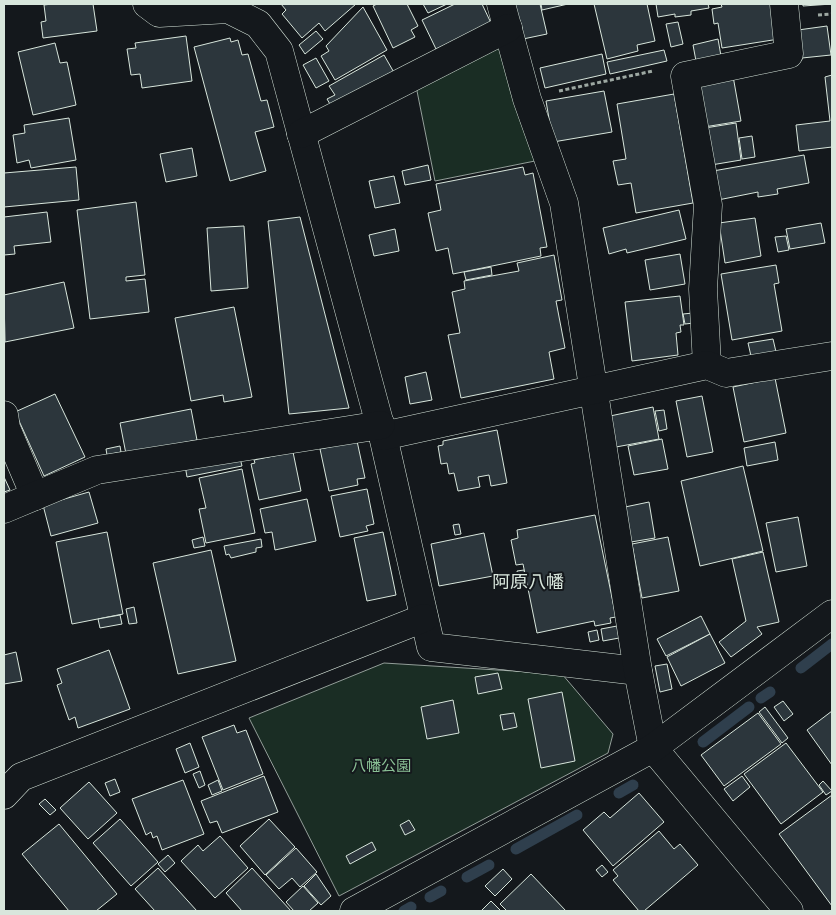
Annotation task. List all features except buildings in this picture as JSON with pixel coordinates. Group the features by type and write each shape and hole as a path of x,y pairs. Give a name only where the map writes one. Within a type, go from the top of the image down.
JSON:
{"street":[{"path":"146,4 158,13 228,9 258,24 278,51 382,430 431,647 638,671"},
{"path":"707,365 704,289 708,205 685,76 789,54 784,4"},
{"path":"302,134 504,16 527,98 564,203 638,671 653,748 789,911"},
{"path":"4,509 97,470 382,430 594,391 707,365 726,373 832,356"},
{"path":"4,416 6,428 35,496"},
{"path":"354,911 653,748 832,614"},
{"path":"10,779 424,618"}],"path":[{"path":"527,98 683,65 685,76"}],"green space":[{"path":"504,37 540,160 435,181 415,81"},
{"name":"八幡公園","path":"384,663 562,674 613,734 608,753 339,896 249,718"}],"waterway":[{"path":"801,668 832,644"},
{"path":"761,698 770,692"},
{"path":"703,742 749,707"},
{"path":"619,793 633,785"},
{"path":"516,849 577,815"},
{"path":"467,877 489,865"},
{"path":"430,897 441,891"},
{"path":"404,911 411,907"}],"district":[{"name":"阿原八幡","path":"528,582"}]}
